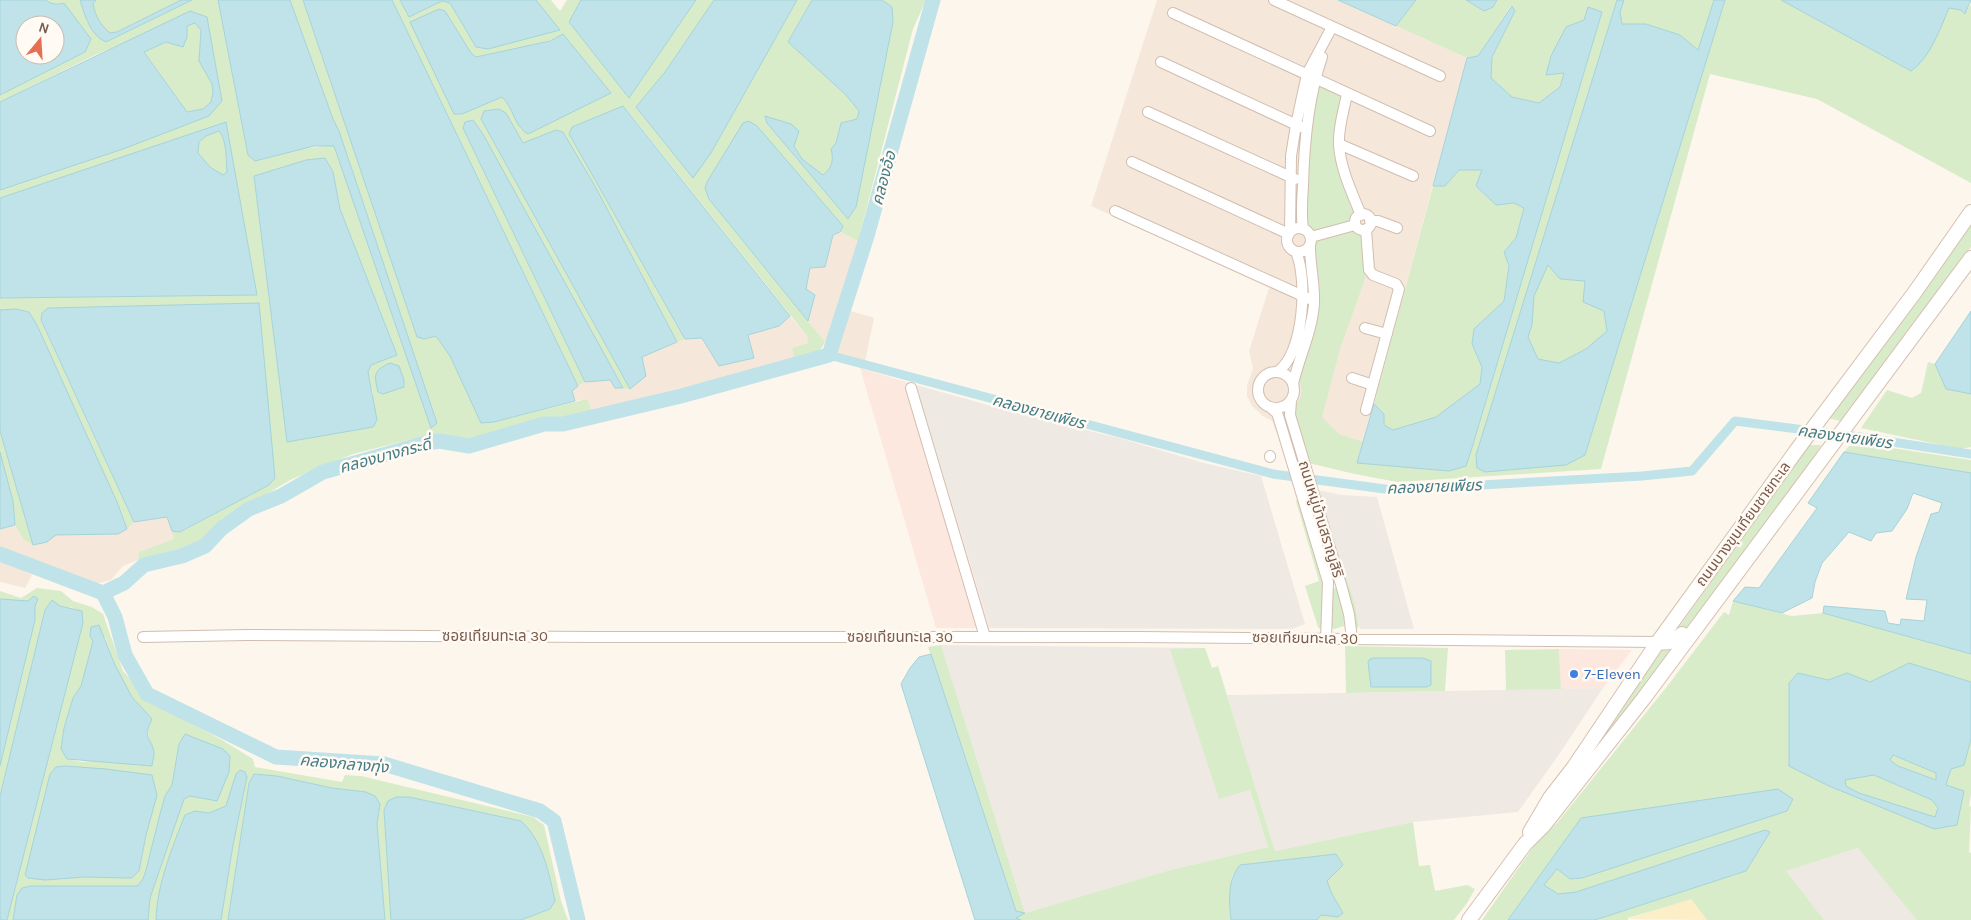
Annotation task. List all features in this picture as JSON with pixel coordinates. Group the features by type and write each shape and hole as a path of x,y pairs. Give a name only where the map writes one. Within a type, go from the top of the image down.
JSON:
{"main road":[{"name":"ถนนบางขุนเทียนชายทะเล","path":"1525,844 1532,826 1550,798 1574,767 1677,615 1915,292 1971,212"},
{"name":"ถนนบางขุนเทียนชายทะเล","path":"1469,920 1525,844 1544,825 1639,704 1971,258"},
{"path":"1677,615 1675,625 1677,632 1682,634"},
{"path":"1658,642 1666,643 1673,641 1700,623"}],"street":[{"path":"1274,0 1440,76"},
{"path":"1173,13 1430,131"},
{"path":"1289,233 1297,228 1303,228 1308,231 1311,242 1310,257 1314,301 1310,324 1293,384 1294,394 1291,401 1282,407 1271,408 1262,402 1258,385 1265,376 1284,368 1298,328 1303,297 1299,259 1296,252 1288,244 1291,156 1301,127 1311,76 1332,27"},
{"path":"1161,62 1301,127"},
{"path":"1347,94 1341,121 1339,144 1344,171 1360,215"},
{"path":"1148,112 1303,183"},
{"path":"1301,127 1303,228"},
{"path":"1339,144 1413,176"},
{"path":"1132,162 1289,233"},
{"path":"1115,211 1314,301"},
{"path":"1355,225 1356,218 1360,215 1366,215 1369,270 1373,276 1396,284 1399,288 1366,410"},
{"path":"1355,225 1359,229 1378,221 1397,228"},
{"path":"1296,252 1304,251 1311,242 1355,225"},
{"path":"1365,328 1387,334"},
{"path":"1277,372 1288,377 1293,384"},
{"path":"1352,378 1373,385"},
{"path":"911,388 985,637"},
{"name":"ถนนหมู่บ้านสราญสิริ","path":"1291,401 1290,416 1341,585 1349,614 1352,639"},
{"name":"ถนนหมู่บ้านสราญสิริ","path":"1271,408 1277,413 1328,582 1326,638"},
{"path":"1312,529 1323,526"},
{"path":"1328,590 1335,583 1341,585"},
{"name":"ซอยเทียนทะเล 30","path":"143,637 247,635 1326,638 1658,642"}],"shaded area":[{"path":"1157,0 1338,0 1467,58 1355,474 1309,463 1288,463 1272,421 1252,406 1247,396 1247,386 1253,368 1249,351 1269,288 1091,206"},
{"path":"840,232 858,241 830,334 825,342 808,321 815,295 806,289 810,268 825,267 833,235"},
{"path":"851,311 874,318 865,362 836,353 845,315"},
{"path":"790,316 807,336 809,343 792,348 794,359 592,411 587,399 575,401 572,391 578,386 585,382 610,380 615,388 642,357 677,342 685,339 748,335 779,326"},
{"path":"860,368 916,385 990,628 936,628"},
{"path":"916,385 1031,417 1119,438 1204,463 1261,476 1305,624 1292,629 990,628"},
{"path":"1317,490 1342,495 1377,497 1414,629 1360,629 1355,604"},
{"path":"168,517 175,539 140,552 138,560 123,566 111,580 92,585 18,557 0,548 0,529 15,525 23,539 47,542 56,535 118,534 134,522"},
{"path":"0,559 32,575 25,588 0,582"},
{"path":"941,645 1205,648 1268,847 1170,870 1025,913"},
{"path":"1559,649 1632,650 1603,688 1561,689"},
{"path":"1603,688 1518,812 1413,822 1275,851 1227,695"},
{"path":"1902,834 1971,879 1915,920 1824,920 1785,871"}],"green space":[{"path":"46,0 80,0 87,22 106,42 192,0 218,0 248,155 334,145 431,427 437,423 339,131 290,0 303,0 417,337 424,339 436,336 450,356 481,423 494,422 587,399 592,411 459,440 428,435 353,454 290,480 234,514 204,540 173,553 138,560 139,552 174,539 172,531 181,532 269,485 275,478 42,313 41,321 134,522 127,529 117,502 37,325 29,312 16,309 0,310 0,298 257,295 226,123 0,198 0,190 123,149 222,101 207,17 142,35 93,56 0,102 0,95 59,65 65,65 65,62 85,52 61,4 47,2","holes":["325,158 333,172 340,209 397,355 371,365 368,372 373,393 373,426 287,442 254,176 306,160"]},
{"path":"96,0 181,0 117,32 110,33 97,17 93,4"},
{"path":"392,0 400,0 409,17 442,1 450,3 476,47 559,30 536,0 551,0 560,11 567,0 581,0 569,22 629,98 696,0 714,0 665,72 636,107 693,177 711,153 797,0 812,0 788,42 846,95 859,111 857,119 841,123 836,143 831,149 832,164 823,175 802,159 794,145 799,131 766,116 767,123 848,219 856,207 893,22 892,7 882,0 926,0 913,29 858,241 840,232 843,227 709,199 825,342 819,352 794,359 792,348 808,343 807,336 627,110 569,134 685,339 677,342 595,186 563,132 556,130 523,144 506,113 481,119 630,389 623,388 463,128 585,382 578,386","holes":["563,34 611,93 521,130 508,103 502,97 491,101 471,53 476,57 510,52 543,43"]},
{"path":"1416,0 1466,0 1484,11 1493,7 1497,0 1617,0 1476,455 1585,455 1725,0 1781,0 1911,71 1936,38 1949,8 1961,10 1965,14 1971,4 1971,183 1817,99 1710,74 1601,469 1397,482 1309,463 1292,411 1301,394 1301,385 1297,374 1307,354 1312,250 1315,241 1313,232 1307,225 1305,184 1316,86 1320,84 1343,93 1334,138 1335,150 1356,211 1352,217 1352,230 1363,235 1365,279 1340,349 1322,417 1339,434 1363,442 1358,463 1471,451 1602,12 1584,20 1546,75 1565,73 1560,87 1539,103 1512,97 1491,78 1492,57 1515,11 1511,6 1478,56 1467,58 1396,26"},
{"path":"1624,0 1714,0 1698,50 1680,35 1646,24 1622,24 1620,12"},
{"path":"195,23 201,30 199,61 212,84 214,92 211,102 203,109 187,112 144,51 187,37 187,26"},
{"path":"219,131 226,150 227,173 223,176 210,167 198,153 199,142 206,136"},
{"path":"1459,170 1483,170 1476,186 1496,205 1514,203 1524,208 1516,238 1504,252 1509,266 1504,301 1474,329 1472,344 1482,367 1480,385 1436,417 1393,430 1384,425 1384,414 1374,404 1433,186 1445,186"},
{"path":"1971,223 1971,247 1840,421 1828,418"},
{"path":"1548,264 1560,279 1585,281 1605,311 1607,331 1586,349 1559,363 1538,359 1528,337 1532,325 1534,296"},
{"path":"1928,362 1935,364 1946,389 1971,394 1971,447 1960,449 1861,428 1887,390 1912,398 1921,393"},
{"path":"1287,424 1317,522 1315,523 1285,425"},
{"path":"0,431 33,545 23,539 15,525 13,501 0,452"},
{"path":"1809,445 1821,445 1808,467 1685,630 1680,626"},
{"path":"1849,446 1892,448 1971,460 1971,473 1844,452"},
{"path":"1317,490 1355,604 1359,626 1354,629"},
{"path":"1299,499 1323,587 1322,628 1320,629 1305,586 1319,581 1296,501"},
{"path":"37,588 61,591 73,601 92,607 103,614 123,671 150,701 253,759 255,767 342,782 345,775 361,776 533,817 544,825 561,901 568,920 521,920 550,909 555,901 549,873 541,850 521,821 409,797 396,797 384,810 391,920 385,920 377,824 380,804 366,792 332,788 277,776 254,774 249,783 228,920 221,920 233,845 247,777 232,792 226,806 209,813 195,811 185,815 162,880 156,920 148,920 150,898 184,799 190,796 217,801 203,742 185,734 179,744 172,785 165,796 146,870 143,879 137,886 30,886 22,888 13,920 7,920 79,638 74,608 60,606 52,601 45,610 0,796 0,766 35,620 35,606 38,599 21,602 0,599 0,591 21,598","holes":["105,637 115,665 132,697 152,719 148,736 154,752 82,762 67,759 61,749 64,728 73,698 81,686 93,641","56,767 146,835 139,871 132,878 84,877 45,880 25,875 50,774"]},
{"path":"1338,588 1343,606 1344,626 1334,629 1331,626 1333,598 1330,596 1332,589"},
{"path":"1733,601 1792,616 1823,613 1971,654 1971,682 1909,664 1870,682 1847,673 1828,680 1798,673 1789,683 1789,766 1934,829 1951,769 1964,765 1971,739 1969,852 1971,853 1971,920 1915,920 1858,848 1786,871 1824,920 1707,920 1691,900 1628,918 1628,920 1595,920 1746,871 1765,830 1576,892 1558,894 1543,885 1557,869 1570,879 1582,878 1614,867 1581,818 1508,920 1482,920 1536,843 1557,823 1665,689 1724,612 1729,615"},
{"path":"941,645 1025,913 1170,870 1268,847 1250,790 1219,799 1170,649 1205,648 1212,668 1218,666 1275,851 1413,822 1419,866 1430,865 1435,891 1467,885 1475,889 1454,920 1317,920 1321,915 1338,917 1343,913 1327,881 1233,874 1229,897 1231,920 1021,920 1016,918 1024,913 1016,911 928,647"},
{"path":"1345,646 1448,648 1445,691 1346,693"},
{"path":"1559,649 1561,689 1506,690 1505,650"},
{"path":"1658,650 1674,650 1599,744 1597,744"},
{"path":"1893,755 1936,773 1936,780 1898,766 1890,760"},
{"path":"1874,775 1932,800 1938,808 1934,818 1859,793 1846,786 1844,780"}],"sand":[{"path":"1691,899 1707,920 1628,919"}],"water":[{"path":"0,0 46,0 55,4 64,3 91,39 85,52 65,62 65,15 15,15 15,65 59,65 0,95"},
{"path":"80,0 96,0 93,4 97,17 110,33 117,32 181,0 192,0 106,42 100,39 92,30"},
{"path":"218,0 290,0 339,131 437,423 431,428 334,146 314,146 255,161 248,155"},
{"path":"303,0 392,0 578,386 572,391 575,401 494,422 481,423 450,356 436,336 424,339 417,337"},
{"path":"400,0 536,0 560,30 488,49 476,47 450,3 442,1 409,17"},
{"path":"581,0 696,0 629,98 569,22"},
{"path":"714,0 797,0 711,153 693,178 636,107 665,72"},
{"path":"812,0 882,0 892,7 893,22 856,207 848,219 767,123 765,116 791,124 799,131 794,146 802,159 823,175 832,164 831,149 836,143 841,123 857,119 859,111 846,95 788,42"},
{"path":"1338,0 1416,0 1396,26"},
{"path":"1466,0 1497,0 1493,7 1484,11"},
{"path":"1617,0 1624,0 1620,12 1622,24 1646,24 1680,35 1698,50 1714,0 1725,0 1585,455 1566,465 1485,472 1477,468 1476,455","holes":["1548,265 1560,279 1585,281 1583,302 1604,311 1607,331 1586,349 1559,363 1538,359 1528,337 1532,325 1534,296"]},
{"path":"1781,0 1971,0 1965,14 1961,10 1949,8 1929,51 1924,59 1911,71"},
{"path":"1512,6 1515,11 1492,57 1491,78 1512,97 1539,103 1560,87 1564,73 1546,75 1551,56 1566,27 1584,20 1588,7 1602,12 1466,466 1449,471 1357,463 1374,404 1384,414 1384,425 1393,430 1436,417 1480,384 1482,367 1472,344 1474,329 1504,301 1509,266 1504,252 1516,238 1524,208 1514,203 1496,205 1476,186 1482,170 1459,170 1445,186 1433,186 1467,58 1478,56"},
{"path":"439,9 445,11 471,53 476,57 550,41 563,34 611,93 528,134 520,127 502,97 462,114 454,114 410,22"},
{"path":"190,11 207,17 222,101 209,116 123,149 0,190 0,102","holes":["195,23 201,30 199,61 212,84 213,92 211,102 203,109 187,112 144,52 166,42 183,47 187,37 187,26"]},
{"path":"623,106 790,316 779,326 748,335 754,358 719,366 702,338 685,339 569,134 572,127"},
{"path":"499,109 506,113 523,143 556,130 563,132 595,186 677,342 642,357 646,376 630,389 481,119 484,111"},
{"path":"473,120 483,134 623,388 615,388 610,380 585,382 463,128 465,122"},
{"path":"749,121 757,126 843,226 840,232 833,235 825,267 810,268 806,289 815,295 808,321 709,199 705,188 743,123"},
{"path":"226,122 257,295 0,298 0,198","holes":["219,131 226,150 227,172 223,175 210,167 198,153 199,142 206,136"]},
{"path":"325,158 333,172 340,209 397,355 371,365 368,372 377,420 373,427 287,442 254,176 306,160"},
{"path":"259,303 275,478 269,485 180,532 172,531 167,517 134,522 41,320 42,313 48,308"},
{"path":"16,309 29,312 37,325 117,502 127,529 118,534 56,535 47,542 33,545 0,431 0,310"},
{"path":"1971,311 1971,394 1946,389 1935,364"},
{"path":"390,363 399,366 404,380 404,387 383,394 378,392 376,374 380,368"},
{"path":"0,452 13,501 15,525 0,529"},
{"path":"1844,452 1971,473 1971,654 1823,613 1824,606 1885,611 1888,623 1900,625 1901,619 1924,621 1927,600 1906,599 1916,557 1931,514 1939,512 1942,503 1913,493 1907,509 1892,531 1876,533 1871,541 1849,532 1822,563 1815,582 1812,598 1782,613 1733,601 1745,587 1759,588 1817,508 1808,503"},
{"path":"34,596 38,599 35,606 35,620 0,766 0,599 28,601"},
{"path":"52,600 60,606 82,611 83,623 7,920 0,920 0,796 45,610"},
{"path":"99,625 115,665 132,697 152,719 148,736 154,756 152,766 67,759 61,749 64,728 73,698 81,686 93,641 90,636 91,627"},
{"path":"931,654 1016,911 1025,913 1016,918 1021,920 975,920 901,684 919,657"},
{"path":"1374,658 1423,658 1431,661 1431,685 1426,687 1371,687 1368,662"},
{"path":"1909,663 1971,682 1971,739 1964,765 1951,769 1946,785 1964,791 1957,825 1934,829 1829,786 1789,766 1789,683 1798,673 1828,680 1847,673 1870,682","holes":["1893,755 1936,773 1936,780 1898,766 1890,760","1874,775 1932,800 1938,808 1935,817 1859,793 1846,786 1845,780"]},
{"path":"185,734 223,749 230,756 229,772 217,801 190,796 184,799 150,898 148,920 13,920 17,895 22,888 30,886 137,886 143,879 146,870 165,796 172,785 179,744"},
{"path":"65,766 152,775 157,795 139,871 132,878 84,877 45,880 28,878 25,875 50,774 56,767"},
{"path":"240,770 245,772 247,777 233,845 221,920 156,920 162,880 185,815 195,811 209,813 226,806 236,774"},
{"path":"254,774 277,776 332,788 366,792 375,796 380,804 377,824 385,920 228,920 249,783"},
{"path":"1778,789 1793,799 1787,811 1582,878 1570,879 1557,869 1544,885 1558,894 1576,892 1765,830 1770,832 1746,871 1595,920 1508,920 1581,818"},
{"path":"396,797 409,797 521,821 535,838 544,858 555,901 550,909 521,920 391,920 384,810 388,801"},
{"path":"1336,854 1343,865 1327,881 1343,913 1338,917 1321,915 1317,920 1231,920 1231,884 1240,865"}],"waterway":[{"name":"คลองบางกระดี่","path":"0,554 103,593 124,583 144,565 182,556 205,546 221,529 249,509 281,496 323,472 422,444 439,441 469,446 544,424 563,424 681,396 829,355 867,236 933,0"},
{"name":"คลองยายเพียร","path":"829,355 1273,474 1392,490 1642,476 1692,471 1735,421 1971,454"},
{"name":"คลองกลางทุ่ง","path":"103,593 115,617 125,655 147,694 276,757 384,764 540,811 554,821 578,920"}],"place":[{"name":"7-Eleven","path":"1574,674"}],"water label":[{"name":"คลองอ้อ","path":"883,178"}]}
